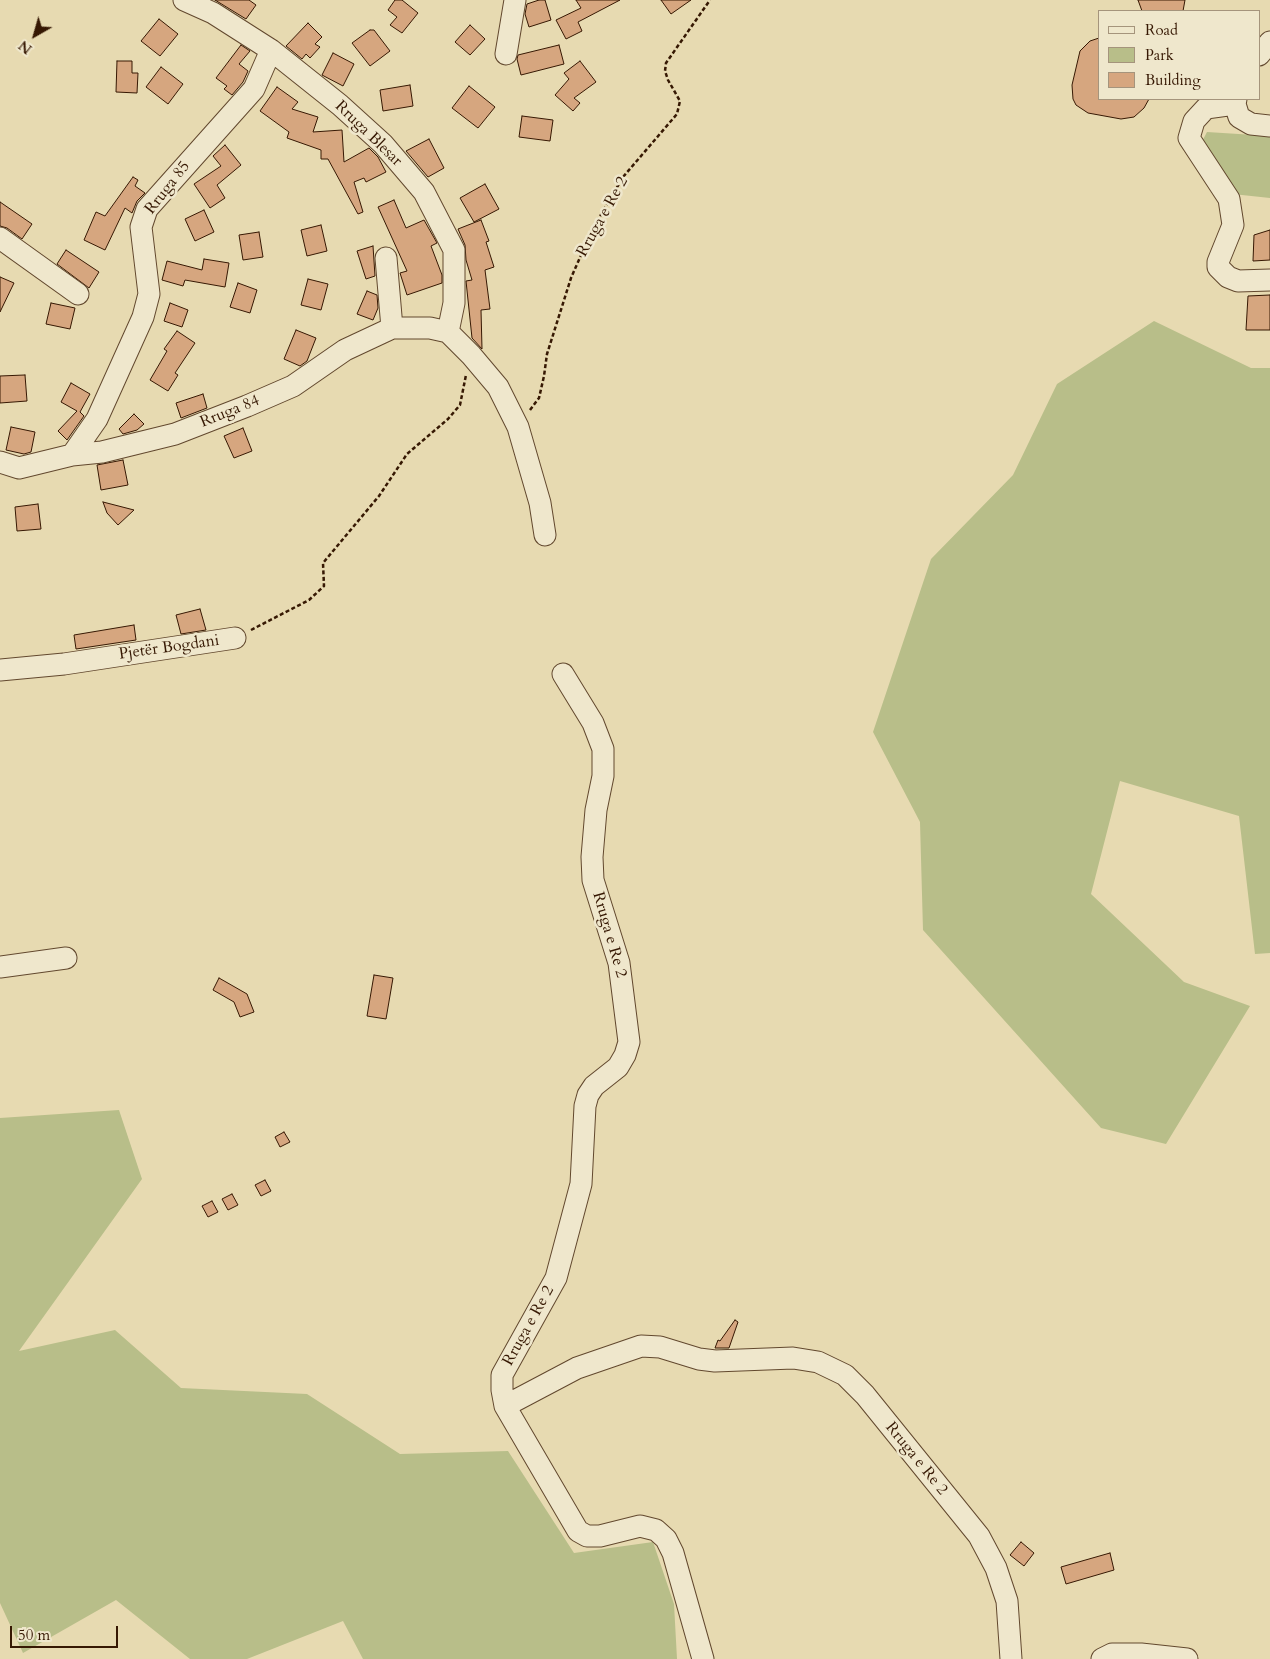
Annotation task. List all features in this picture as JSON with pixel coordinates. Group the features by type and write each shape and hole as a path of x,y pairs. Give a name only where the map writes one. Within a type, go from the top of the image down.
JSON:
{"street":[{"name":"Rruga Blesar","path":"184,0 213,13 271,50 340,105 383,144 424,192 454,250 454,303 448,332"},
{"path":"506,54 515,0"},
{"path":"1260,54 1270,42"},
{"name":"Rruga 85","path":"72,455 97,419 128,355 143,317 149,294 141,227 147,209 254,89 271,50"},
{"path":"1270,126 1250,124 1239,117 1235,101 1206,108 1194,121 1189,138 1229,199 1233,225 1220,254 1218,267 1228,277 1238,281 1270,280"},
{"path":"0,238 78,294"},
{"path":"386,258 392,328"},
{"name":"Rruga 84","path":"0,462 19,468 72,455 102,452 175,434 293,386 345,350 392,328 430,328 448,332"},
{"path":"448,332 471,354 498,387 518,427 540,503 545,535"},
{"name":"Pjetër Bogdani","path":"0,670 64,664 235,638"},
{"name":"Rruga e Re 2","path":"563,674 593,723 603,749 604,776 596,810 592,857 593,880 619,963 629,1042 625,1055 618,1067 594,1086 588,1095 585,1106 583,1171 579,1194 556,1278 502,1375 501,1383 505,1406 578,1368 640,1346 660,1347 699,1359 715,1361 793,1358 818,1362 845,1375 865,1395 979,1536 996,1568 1007,1601 1011,1659"},
{"path":"0,967 66,958"},
{"path":"505,1406 578,1531 587,1536 600,1536 640,1526 656,1530 666,1539 673,1553 703,1659"},
{"path":"1102,1659 1112,1654 1141,1654 1187,1659"}],"path":[{"name":"Rruga e Re 2","path":"518,427 539,398 547,354 571,278 592,230 623,177 680,107 680,100 665,71 666,63 710,0"},
{"name":"Pjetër Bogdani","path":"235,638 309,600 324,586 323,563 380,496 407,454 448,420 460,405 471,354"}],"green space":[{"path":"1207,132 1270,136 1270,198 1214,192 1193,159"},
{"path":"1154,321 1251,368 1270,368 1270,953 1255,954 1239,816 1120,781 1091,894 1184,982 1250,1006 1166,1144 1101,1128 923,930 920,822 873,732 931,559 1013,475 1057,384"},
{"path":"119,1110 142,1179 19,1351 115,1330 181,1388 307,1394 400,1454 508,1451 574,1553 653,1542 674,1604 677,1659 363,1659 343,1621 247,1659 190,1659 116,1600 23,1653 0,1603 0,1118"}],"building":[{"path":"215,0 249,0 256,5 246,19"},
{"path":"395,0 402,0 418,13 402,33 390,25 397,17 388,10"},
{"path":"545,0 551,20 529,27 525,14 527,4"},
{"path":"576,0 620,0 578,22 582,31 566,39 556,20 581,8"},
{"path":"661,0 691,0 671,14"},
{"path":"1138,0 1185,0 1183,10 1142,10"},
{"path":"159,19 178,34 160,56 141,41"},
{"path":"308,23 322,37 315,44 320,47 310,58 306,54 302,59 286,46"},
{"path":"470,25 485,39 470,55 455,42"},
{"path":"370,30 374,30 390,51 370,66 352,43"},
{"path":"1098,38 1098,100 1148,100 1144,108 1134,117 1121,119 1088,113 1076,105 1073,99 1072,85 1080,51 1090,41"},
{"path":"241,45 250,51 239,64 248,71 243,82 232,95 224,89 227,86 216,78"},
{"path":"559,45 564,64 521,75 517,59 518,55"},
{"path":"333,53 354,64 343,86 322,75"},
{"path":"117,61 132,61 132,73 138,73 137,93 116,92"},
{"path":"580,61 596,82 574,98 580,103 573,111 555,95 569,79 564,73"},
{"path":"161,67 183,84 168,104 146,87"},
{"path":"410,85 413,106 383,111 380,90"},
{"path":"469,86 495,107 478,128 452,108"},
{"path":"277,87 298,102 292,109 318,117 313,132 342,130 344,162 369,148 378,157 386,172 366,182 364,178 354,182 363,212 358,214 328,159 321,159 321,150 287,138 289,132 260,111"},
{"path":"522,116 553,120 550,141 519,137"},
{"path":"429,139 444,168 428,177 406,151"},
{"path":"225,145 241,165 217,185 225,198 210,208 194,184 221,166 213,156"},
{"path":"133,177 138,180 135,186 145,193 137,201 132,213 125,208 105,250 84,240 96,212 105,216"},
{"path":"485,184 499,209 474,222 460,198"},
{"path":"394,200 406,228 424,220 437,243 431,246 442,275 442,283 407,295 400,273 407,271 378,207"},
{"path":"0,202 32,224 22,239 7,228 0,226"},
{"path":"204,210 214,232 195,241 185,219"},
{"path":"481,220 489,241 486,242 494,267 485,270 490,309 481,310 482,349 472,338 466,281 472,280 466,260 465,245 458,229"},
{"path":"321,225 327,251 307,256 301,230"},
{"path":"1270,230 1270,260 1253,261 1254,235"},
{"path":"259,232 263,257 243,260 239,235"},
{"path":"373,246 375,276 366,279 357,251"},
{"path":"66,250 99,272 89,288 57,264"},
{"path":"204,259 229,263 225,287 185,280 183,286 162,280 167,261 202,270"},
{"path":"0,277 14,283 0,312"},
{"path":"308,279 328,284 321,310 301,305"},
{"path":"238,283 257,290 250,313 230,307"},
{"path":"367,291 377,295 378,308 373,320 357,314"},
{"path":"1270,295 1270,330 1246,330 1248,296"},
{"path":"51,303 75,308 70,329 46,324"},
{"path":"170,303 188,310 182,327 164,321"},
{"path":"296,330 316,338 307,361 300,366 284,359"},
{"path":"177,331 195,343 175,373 178,375 168,391 150,380 167,351 164,349"},
{"path":"25,375 27,401 0,403 0,376"},
{"path":"71,383 90,394 80,412 84,416 67,440 58,431 77,411 61,402"},
{"path":"203,394 207,408 181,418 176,403"},
{"path":"134,414 144,424 137,430 123,434 119,429"},
{"path":"11,427 35,432 31,452 24,454 6,450"},
{"path":"243,428 252,451 234,458 224,436"},
{"path":"123,460 128,485 101,490 97,465"},
{"path":"103,502 134,510 118,525 107,513"},
{"path":"38,504 41,529 17,531 15,507"},
{"path":"200,609 206,630 181,634 176,615"},
{"path":"134,625 136,640 76,649 74,635"},
{"path":"374,975 393,978 386,1019 367,1016"},
{"path":"219,978 247,994 254,1012 240,1017 234,1002 213,990"},
{"path":"284,1132 290,1142 280,1147 275,1137"},
{"path":"265,1180 271,1191 261,1196 255,1185"},
{"path":"232,1194 238,1205 228,1210 222,1199"},
{"path":"212,1201 218,1212 208,1217 202,1206"},
{"path":"735,1320 738,1322 729,1348 715,1348 718,1340 720,1341"},
{"path":"1021,1542 1034,1553 1024,1566 1010,1555"},
{"path":"1110,1553 1114,1570 1066,1584 1061,1567"}]}
